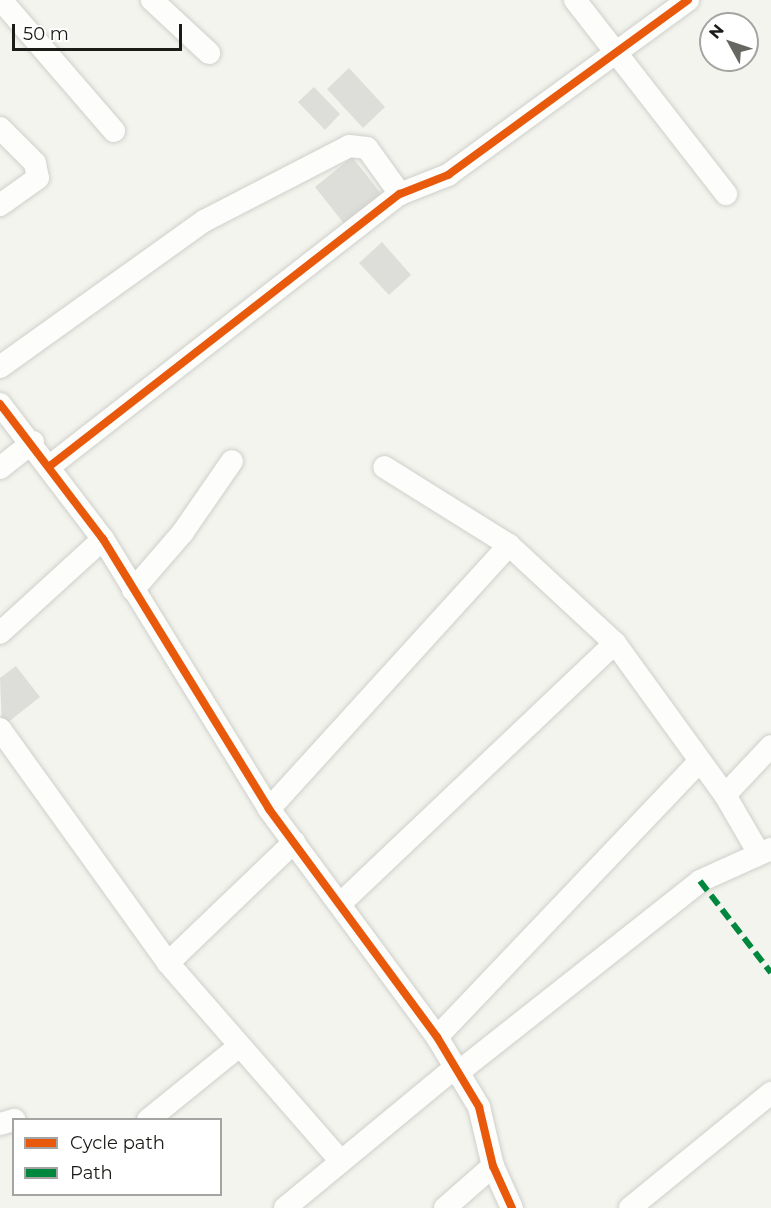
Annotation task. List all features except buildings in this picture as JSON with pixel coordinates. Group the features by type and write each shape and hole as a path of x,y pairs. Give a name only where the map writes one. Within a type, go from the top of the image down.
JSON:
{"street":[{"path":"1,0 114,131"},
{"path":"152,0 209,53"},
{"path":"575,0 726,194"},
{"path":"50,466 400,194 448,175 614,50 688,0"},
{"path":"0,128 35,163 38,178 0,205"},
{"path":"0,367 204,221 350,146 367,148 400,194"},
{"path":"0,404 33,442 103,539 268,809 437,1037 455,1071 479,1107 493,1166 512,1208"},
{"path":"0,468 33,442"},
{"path":"133,590 183,532 232,461"},
{"path":"285,1208 340,1160 682,894 765,851 615,643 509,545 384,467"},
{"path":"0,633 103,539"},
{"path":"268,809 509,545"},
{"path":"340,904 615,643"},
{"path":"0,729 168,963 237,1048 340,1160"},
{"path":"725,795 771,746"},
{"path":"437,1037 699,762"},
{"path":"168,963 294,842"},
{"path":"148,1118 237,1048"},
{"path":"630,1208 771,1093"},
{"path":"445,1208 493,1166"}],"marked path":[{"path":"700,881 771,973"}],"cycle path":[{"path":"50,466 400,194 448,175 688,0"},
{"path":"0,404 103,539 269,809 437,1037 479,1107 493,1166 512,1208"}]}
